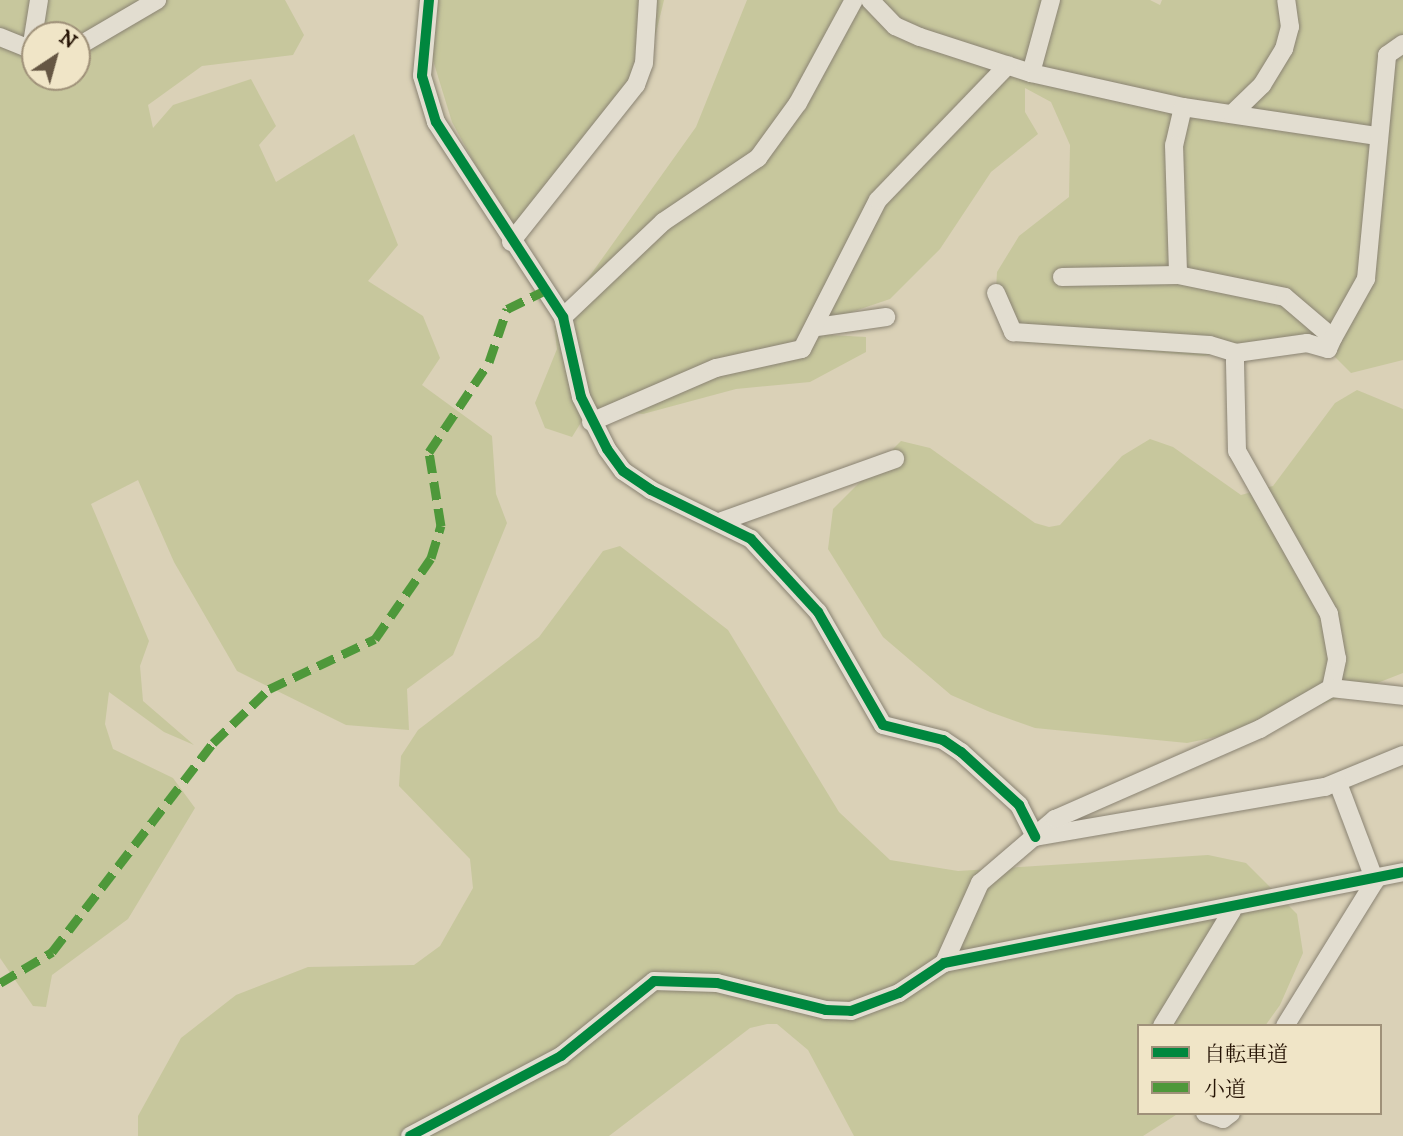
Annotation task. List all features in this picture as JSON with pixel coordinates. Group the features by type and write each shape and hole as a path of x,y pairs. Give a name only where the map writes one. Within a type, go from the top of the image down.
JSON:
{"street":[{"path":"37,21 39,0"},
{"path":"429,0 422,76 436,122 511,242 564,317 591,422 623,471 722,521 790,576 883,725 943,740 961,751 1019,805 1035,837"},
{"path":"511,242 636,85 644,63 648,0"},
{"path":"564,317 663,222 758,158 798,103 854,0"},
{"path":"870,0 907,32 1031,73 1183,107 1376,136"},
{"path":"1031,73 1051,0"},
{"path":"1232,114 1262,85 1284,49 1290,27 1286,0"},
{"path":"91,38 152,1"},
{"path":"0,38 21,46"},
{"path":"996,293 1013,332 1196,344 1236,353 1307,343 1328,349 1366,279 1376,136 1387,55 1403,44"},
{"path":"591,422 716,368 802,349 817,327 859,228 878,200 1008,65"},
{"path":"1178,275 1174,145 1183,107"},
{"path":"1062,277 1178,275 1285,297 1333,338"},
{"path":"817,327 886,317"},
{"path":"1236,353 1237,451 1329,614 1337,659 1331,688"},
{"path":"722,521 895,459"},
{"path":"944,963 980,883 1055,819 1260,729 1331,688 1403,696"},
{"path":"1035,837 1338,783 1403,755"},
{"path":"1338,783 1375,881"},
{"path":"410,1136 561,1056 654,981 740,987 839,1012 899,993 944,963 1232,911 1375,881 1403,872"},
{"path":"1286,1024 1375,881"},
{"path":"1164,1024 1232,911"},
{"path":"1211,1115 1223,1119 1228,1115"}],"green space":[{"path":"0,0 285,0 304,35 293,55 202,66 148,105 153,128 173,105 251,79 276,126 259,145 276,182 354,134 398,245 368,281 423,316 440,358 422,385 492,436 496,494 507,523 453,655 407,689 409,730 346,725 237,671 174,562 138,480 91,504 149,641 140,666 143,701 194,745 164,732 109,692 105,724 113,749 173,778 195,808 128,919 52,975 46,1007 33,1006 0,958"},
{"path":"436,0 664,0 643,86 521,235 503,216 452,122 432,57"},
{"path":"747,0 1150,0 1160,5 1162,0 1403,0 1403,360 1351,373 1314,336 1204,356 1019,342 995,308 997,272 1019,236 1069,197 1070,145 1051,102 1025,88 1025,112 1038,134 991,172 940,249 890,299 837,317 830,335 866,337 866,352 810,382 736,389 643,414 590,408 572,437 545,428 535,403 557,349 554,326 696,127"},
{"path":"1357,390 1403,409 1403,673 1264,727 1187,743 1035,728 990,712 951,695 883,637 828,549 833,509 901,441 930,448 1035,523 1049,527 1060,525 1122,456 1150,439 1173,447 1241,495 1273,486 1335,403"},
{"path":"620,546 728,630 839,812 890,860 958,871 1208,855 1246,863 1297,914 1303,953 1280,1005 1266,1024 1137,1024 1137,1115 1176,1115 1143,1136 854,1136 808,1050 777,1024 767,1024 750,1028 609,1136 138,1136 138,1116 181,1038 236,995 308,967 414,965 440,946 473,888 470,859 399,786 401,756 418,730 539,637 603,551"}],"marked path":[{"path":"0,983 52,952 213,743 269,689 375,639 431,558 441,526 429,452 489,362 507,309 542,292"}],"cycle path":[{"path":"429,0 422,76 436,122 563,317 581,397 607,449 623,471 651,490 751,539 818,612 883,725 943,740 961,752 1019,805 1035,837"},
{"path":"410,1136 561,1056 654,981 717,983 826,1010 851,1011 899,993 944,963 1403,872"}]}
